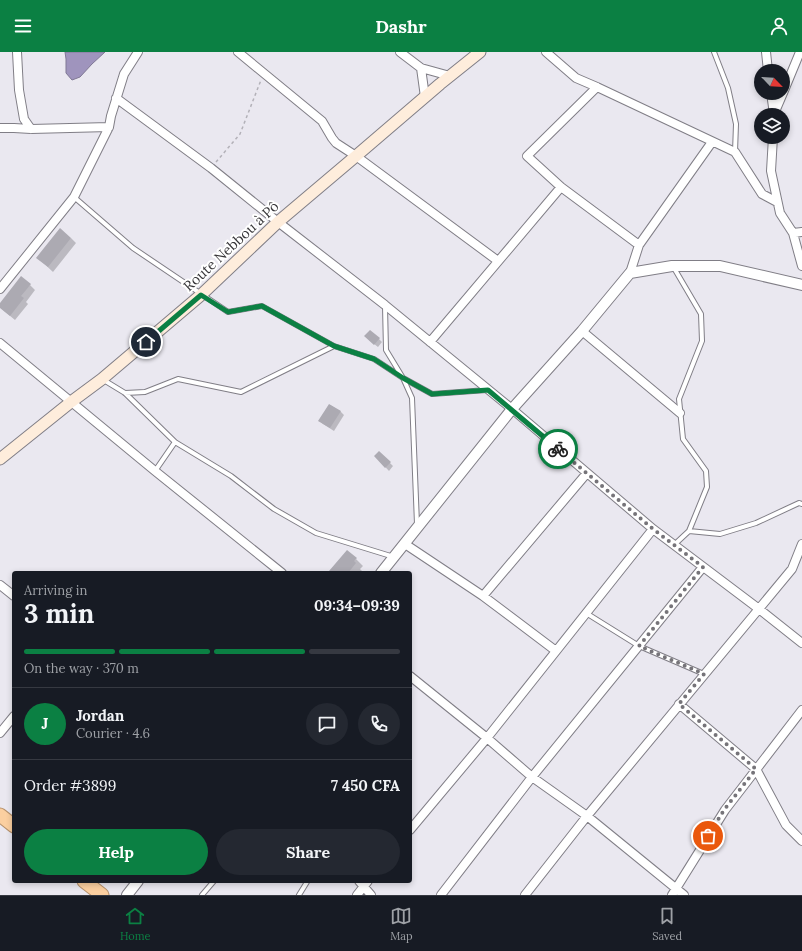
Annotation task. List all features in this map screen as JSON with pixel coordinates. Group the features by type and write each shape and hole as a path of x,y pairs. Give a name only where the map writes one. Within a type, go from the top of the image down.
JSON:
{"highway":[{"path":"0,815 12,824"},
{"path":"87,883 102,895"}],"main road":[{"name":"Route Nebbou à Pô","path":"0,459 102,379 201,295 278,222 480,52"}],"street":[{"path":"16,52 19,90 24,120 31,129"},
{"path":"0,289 74,196 109,127 110,116 124,74 138,52"},
{"path":"238,52 322,121 336,143 356,156 498,261"},
{"path":"400,52 421,68 450,76"},
{"path":"546,52 576,78 734,152 762,194 777,202"},
{"path":"766,52 767,64"},
{"path":"790,76 800,52"},
{"path":"421,68 425,97"},
{"path":"597,87 527,156 561,187 639,245"},
{"path":"116,98 211,168 385,305 653,529 802,643"},
{"path":"0,128 31,129 109,127"},
{"path":"383,571 512,410 582,331 630,273 639,245 712,142"},
{"path":"773,144 771,171 777,202 780,214 793,233 802,266"},
{"path":"430,342 561,187"},
{"path":"793,233 802,232"},
{"path":"630,273 672,266 720,266 802,285"},
{"path":"582,331 680,413"},
{"path":"0,343 155,471 280,571"},
{"path":"483,596 587,473"},
{"path":"412,828 487,738 653,529"},
{"path":"405,544 483,596 556,651"},
{"path":"525,895 587,816 792,569 802,544"},
{"path":"441,895 532,776 703,567"},
{"path":"0,585 12,594"},
{"path":"412,678 532,776 587,816 674,892 684,895"},
{"path":"679,704 756,769 786,825 802,841"},
{"path":"674,892 724,810 802,710"},
{"path":"0,733 12,718"},
{"path":"127,895 136,883"},
{"path":"357,895 364,883 371,895"}],"lane":[{"path":"714,52 728,88 736,124 734,152"},
{"path":"74,196 133,248 228,312 262,306 334,346 374,359 403,378 432,394 488,390"},
{"path":"672,266 701,314 702,341 679,400 682,439 706,471 707,487 689,531 674,545"},
{"path":"385,305 386,350 403,378 412,398 417,528"},
{"path":"125,393 145,392 178,379 241,392 334,346"},
{"path":"102,379 125,393 175,442 231,476 274,509 316,533 394,557"},
{"path":"155,471 175,442"},
{"path":"689,531 720,534 756,524 799,503 802,504"},
{"path":"586,613 639,646 704,674"},
{"path":"202,895 212,883"},
{"path":"299,895 306,883"}],"path":[{"path":"211,168 240,134 264,73"}],"shaded area":[{"path":"65,52 105,52 80,77 72,80 66,73"}],"building":[{"path":"60,228 71,238 48,267 36,258"},
{"path":"21,276 31,284 21,296 24,298 10,316 0,308 0,303"},
{"path":"370,330 380,338 374,345 364,336"},
{"path":"329,404 341,411 330,428 318,421"},
{"path":"379,451 391,462 385,468 374,456"},
{"path":"347,550 357,558 354,561 356,563 350,571 329,571"}],"way so far":[{"path":"558,449 653,529 703,567 639,646 704,674 679,704 756,769 724,810 708,836"}],"route":[{"path":"146,342 201,295 228,312 262,306 334,346 374,359 403,378 432,394 488,390 558,449"}]}
